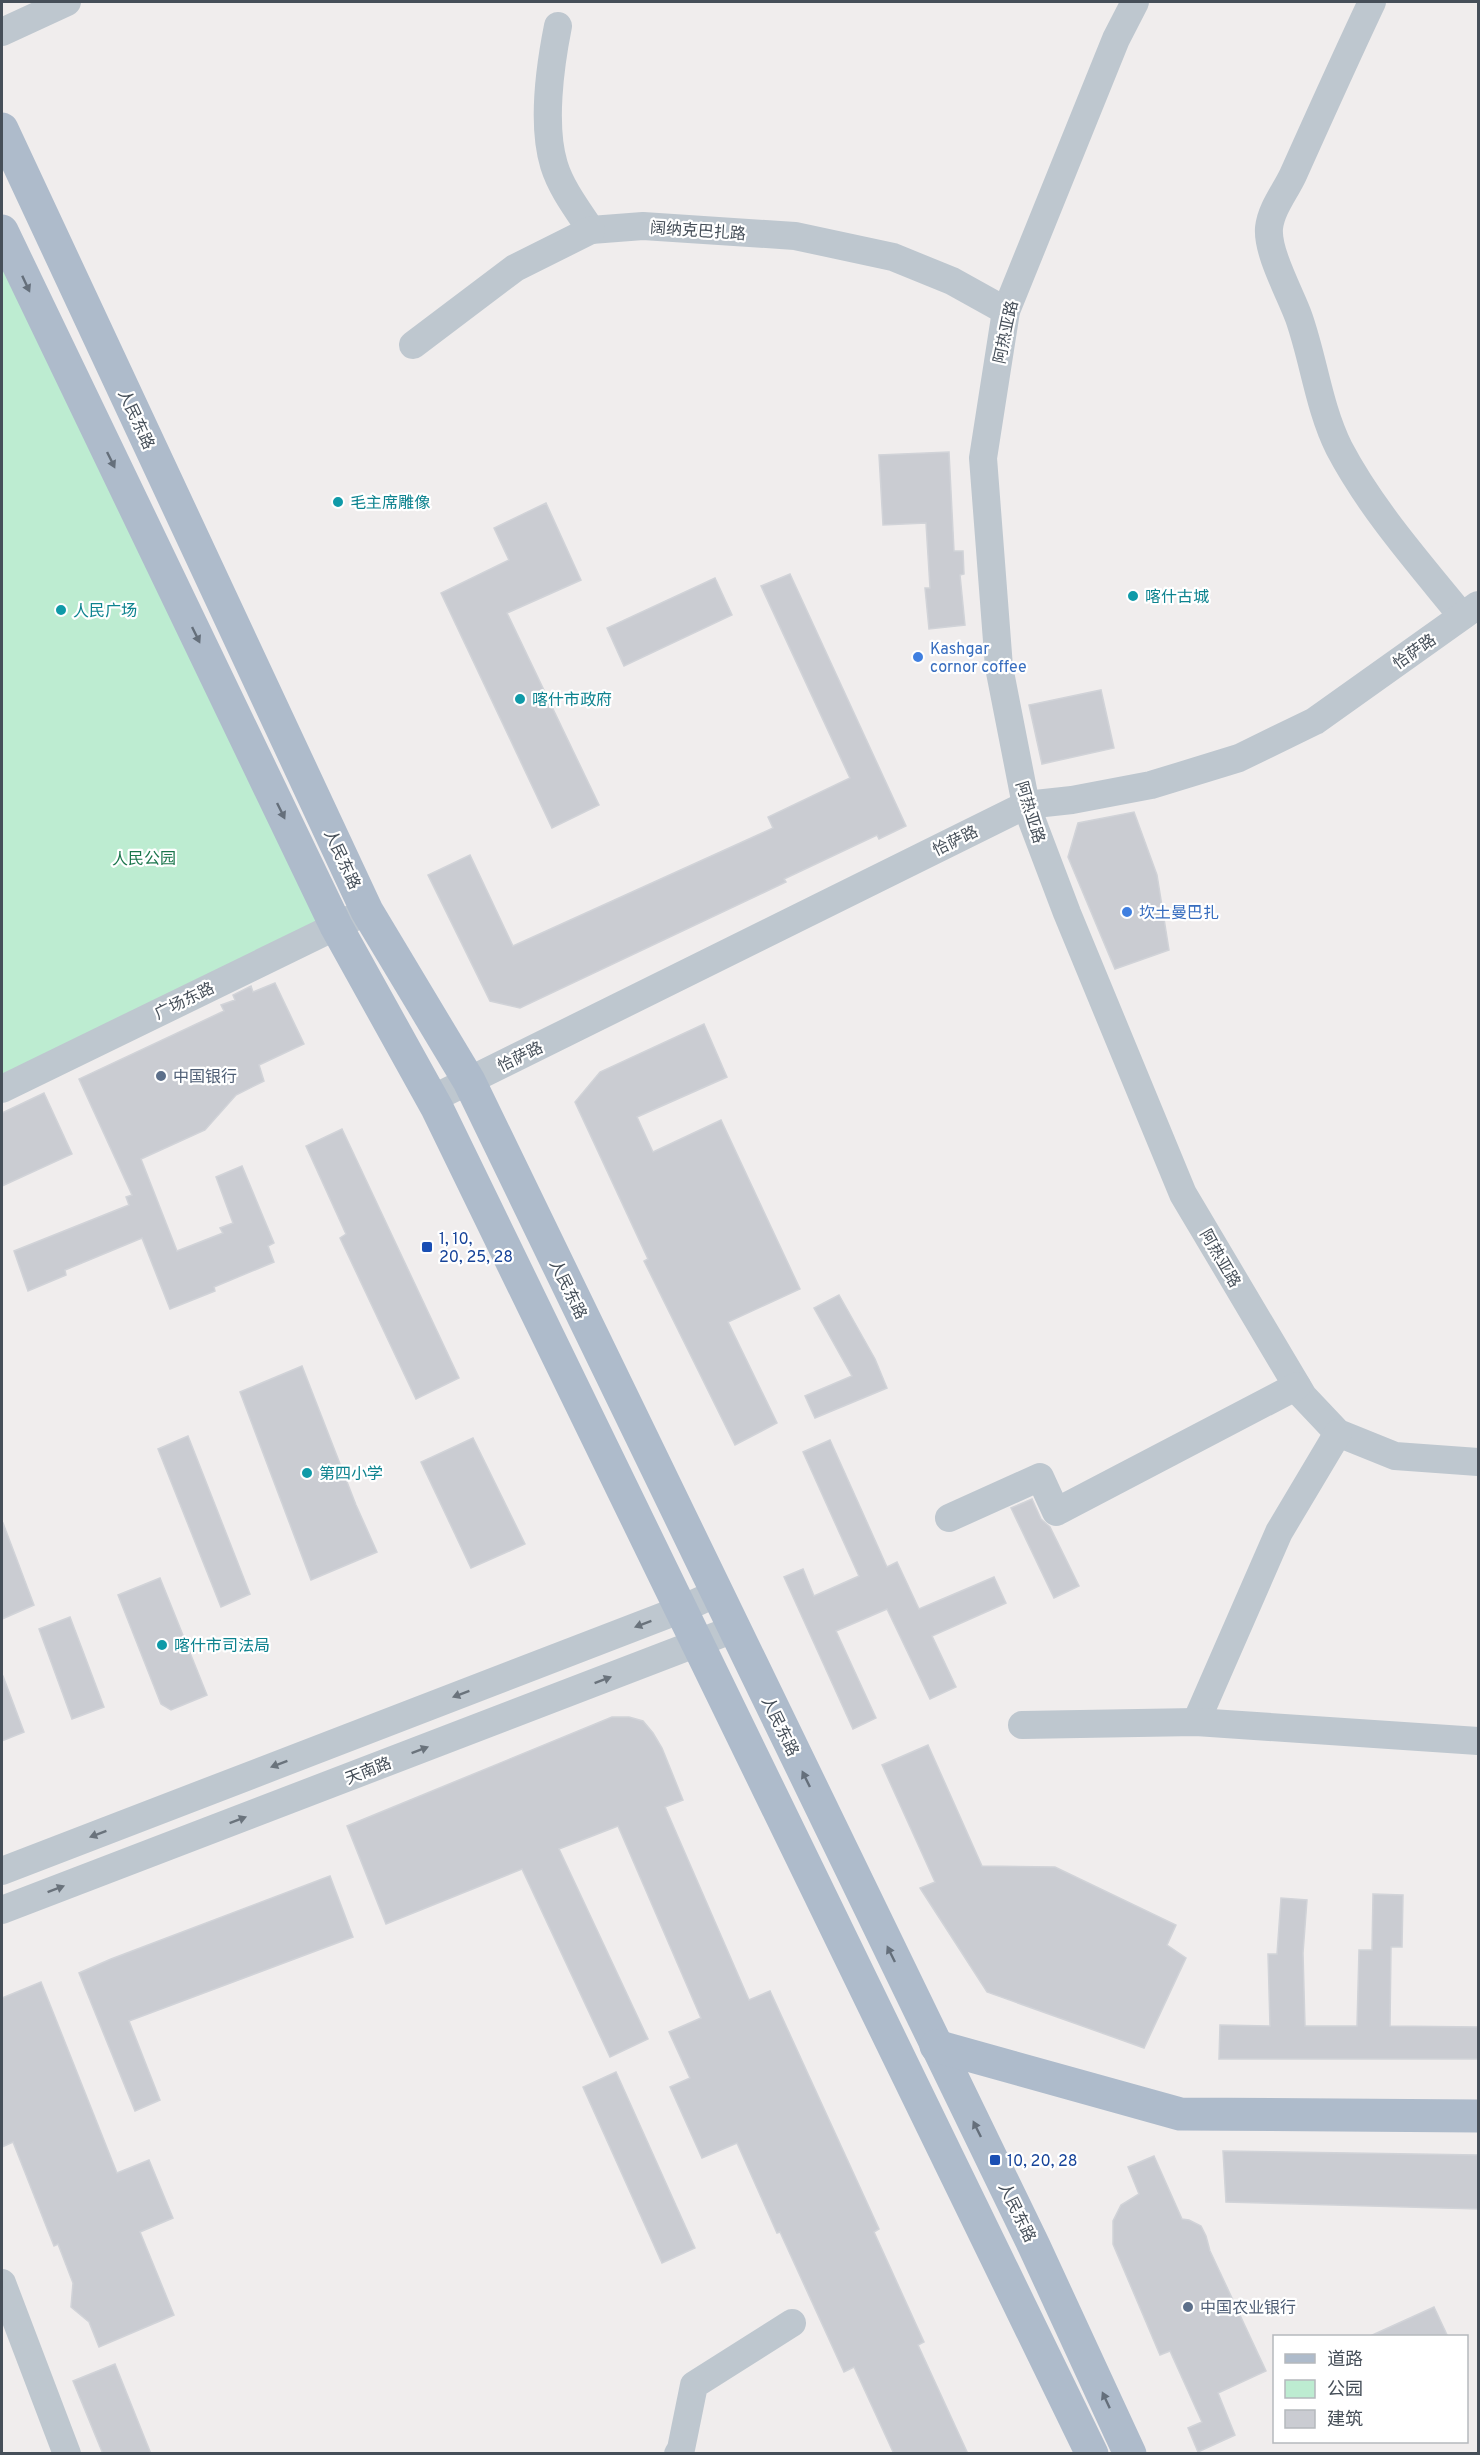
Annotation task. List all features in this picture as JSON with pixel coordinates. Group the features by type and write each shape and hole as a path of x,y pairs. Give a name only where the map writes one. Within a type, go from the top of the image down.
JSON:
{"main road":[{"name":"人民东路","path":"2,129 11,174 367,911 469,1081 1034,2246 1130,2454"},
{"path":"2,231 336,926 432,1099 1092,2454"},
{"path":"936,2046 1180,2114 1479,2116"}],"street":[{"path":"2,32 67,2"},
{"name":"阿热亚路","path":"1135,2 1116,39 1006,311 983,458 999,667 1026,805 1067,913 1183,1194 1303,1396 1338,1433 1395,1456 1479,1462"},
{"path":"1372,2 1273,214 1269,230 1275,259 1299,318 1324,409 1339,447 1377,508 1470,610"},
{"path":"413,345 515,268 591,230 569,198 554,164 549,113 551,62 558,26"},
{"name":"阔纳克巴扎路","path":"591,230 643,226 795,236 893,257 952,281 1006,311"},
{"name":"恰萨路","path":"432,1099 1026,805 1072,800 1151,785 1239,758 1315,721 1470,610"},
{"name":"广场东路","path":"2,1089 367,911"},
{"path":"949,1518 1040,1477 1056,1512 1297,1386"},
{"path":"1196,1722 1279,1532 1338,1433"},
{"path":"2,1871 682,1609 717,1593"},
{"name":"天南路","path":"2,1910 734,1629"},
{"path":"1023,1725 1196,1722 1479,1741"},
{"path":"2,2283 67,2454"},
{"path":"678,2454 681,2450 694,2385 792,2323"}],"green space":[{"name":"人民公园","path":"2,231 336,926 2,1089"}],"building":[{"path":"949,452 954,551 963,551 964,574 960,575 965,625 929,629 925,588 930,588 926,523 883,525 879,455"},
{"name":"喀什市政府","path":"546,503 581,580 507,613 599,805 552,828 441,593 509,560 494,528"},
{"path":"790,574 906,826 879,839 877,835 784,879 786,882 520,1008 490,1001 428,875 470,855 513,946 773,828 768,817 850,778 761,586"},
{"path":"715,578 732,615 624,666 607,628"},
{"path":"1101,690 1114,748 1042,764 1029,705"},
{"name":"坎土曼巴扎","path":"1134,812 1157,875 1169,950 1115,969 1068,857 1078,823"},
{"path":"275,983 304,1044 259,1065 264,1081 236,1095 205,1130 141,1159 177,1251 223,1233 220,1228 233,1223 216,1177 242,1166 274,1243 268,1246 274,1262 214,1287 215,1291 170,1309 142,1238 65,1270 66,1275 28,1291 14,1251 129,1205 126,1197 132,1195 79,1079 224,1011 221,1005 235,1000 233,995 251,986 253,992"},
{"path":"704,1024 727,1077 637,1117 653,1152 721,1120 800,1289 728,1322 777,1423 735,1445 644,1261 648,1259 575,1102 600,1072"},
{"path":"44,1093 72,1154 2,1186 2,1113"},
{"path":"342,1129 459,1378 416,1399 340,1238 346,1234 306,1146"},
{"path":"839,1295 875,1359 887,1388 815,1418 805,1396 852,1376 814,1308"},
{"name":"第四小学","path":"302,1366 356,1505 377,1552 311,1580 240,1392"},
{"name":"第四小学","path":"188,1436 250,1594 221,1607 158,1449"},
{"path":"473,1438 525,1544 471,1568 421,1462"},
{"path":"830,1440 887,1567 897,1562 919,1609 994,1577 1006,1603 932,1636 956,1687 930,1699 887,1609 836,1631 876,1718 853,1729 784,1577 803,1569 814,1596 859,1576 803,1452"},
{"path":"1032,1499 1041,1519 1050,1527 1079,1586 1054,1598 1011,1508"},
{"path":"2,1524 34,1605 2,1619"},
{"name":"喀什市司法局","path":"160,1578 207,1695 171,1710 161,1704 118,1595"},
{"path":"70,1617 104,1707 72,1719 39,1629"},
{"path":"2,1676 24,1732 2,1741"},
{"path":"612,1717 629,1717 643,1721 662,1748 683,1800 665,1807 749,2000 770,1991 879,2229 874,2232 924,2342 918,2345 968,2454 894,2454 854,2367 844,2372 780,2232 777,2233 737,2143 702,2158 670,2087 690,2078 669,2032 701,2018 618,1826 559,1849 648,2039 610,2057 522,1869 386,1924 347,1826"},
{"path":"928,1745 982,1866 1055,1867 1176,1925 1167,1945 1186,1958 1144,2048 987,1992 920,1888 935,1882 882,1765"},
{"path":"330,1876 353,1937 129,2021 160,2100 135,2111 79,1973"},
{"path":"1373,1894 1403,1895 1402,1947 1391,1947 1390,2026 1479,2027 1479,2059 1219,2059 1220,2025 1270,2026 1268,1954 1277,1954 1281,1898 1307,1900 1303,1953 1305,2026 1357,2026 1359,1950 1372,1950"},
{"path":"41,1982 117,2173 149,2160 173,2218 140,2232 174,2315 99,2347 89,2322 71,2307 73,2283 58,2244 54,2246 13,2142 2,2147 2,1998"},
{"path":"616,2072 695,2248 662,2263 583,2087"},
{"path":"1223,2151 1479,2155 1479,2209 1226,2202"},
{"name":"中国农业银行","path":"1154,2156 1182,2219 1201,2226 1210,2251 1266,2371 1218,2393 1235,2435 1198,2452 1188,2428 1202,2422 1170,2351 1160,2355 1113,2244 1113,2221 1121,2205 1139,2194 1128,2167"},
{"path":"1434,2307 1447,2335 1372,2335"},
{"path":"115,2364 151,2454 103,2454 73,2381"}],"place":[{"name":"毛主席雕像","path":"338,502"},
{"name":"喀什古城","path":"1133,596"},
{"name":"人民广场","path":"61,610"},
{"name":"Kashgar cornor coffee","path":"918,657"},
{"name":"喀什市政府","path":"520,699"},
{"name":"坎土曼巴扎","path":"1127,912"},
{"name":"中国银行","path":"161,1076"},
{"name":"1, 10, 20, 25, 28","path":"427,1247"},
{"name":"第四小学","path":"307,1473"},
{"name":"喀什市司法局","path":"162,1645"},
{"name":"10, 20, 28","path":"995,2160"},
{"name":"中国农业银行","path":"1188,2307"}]}
